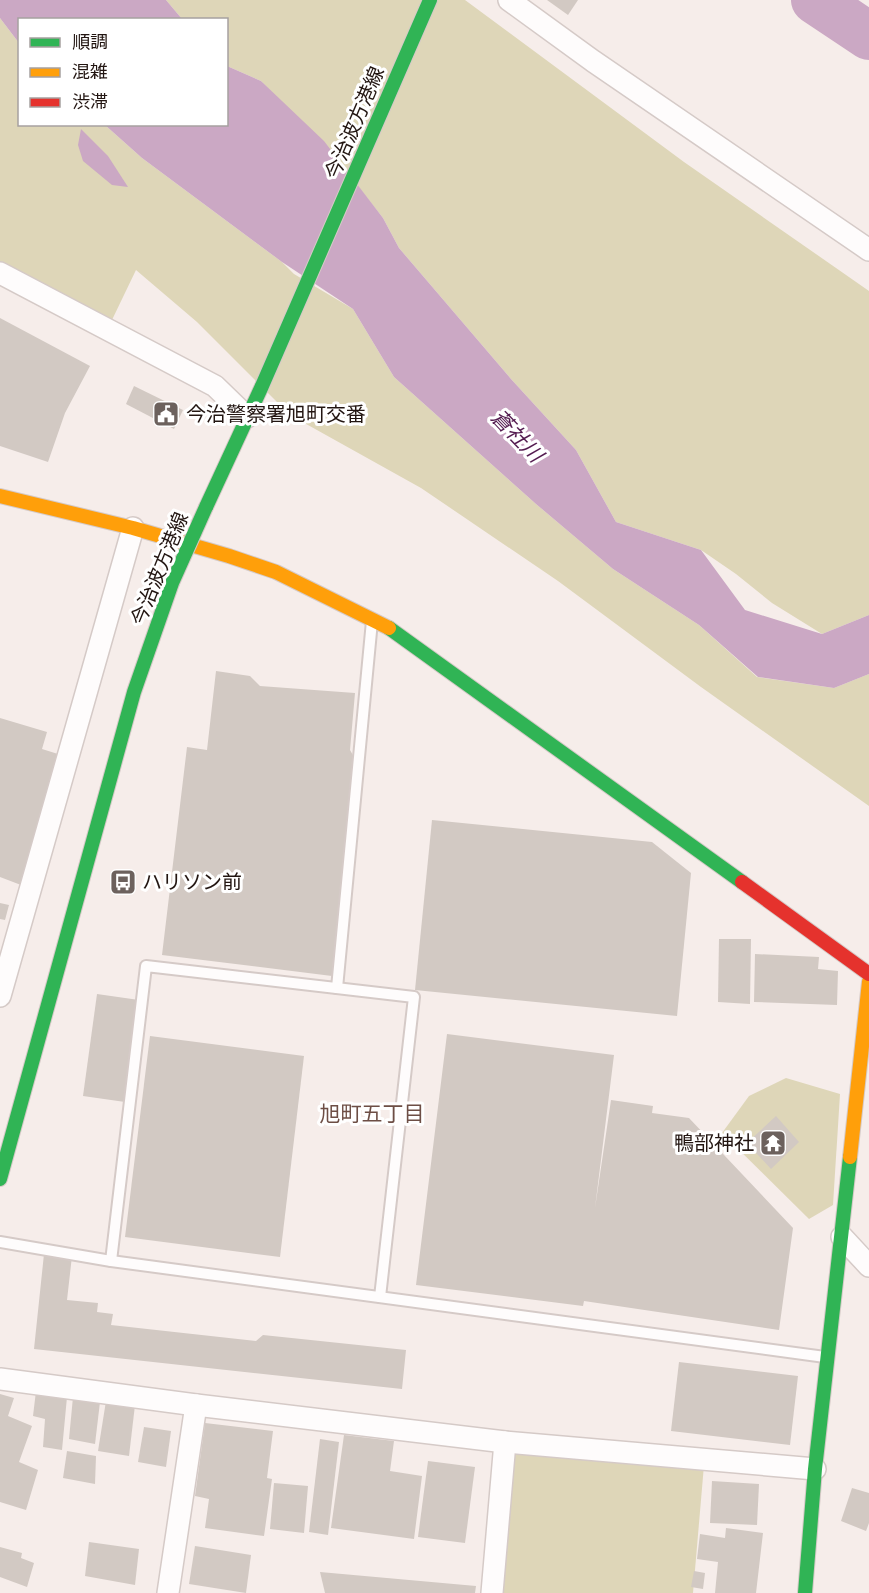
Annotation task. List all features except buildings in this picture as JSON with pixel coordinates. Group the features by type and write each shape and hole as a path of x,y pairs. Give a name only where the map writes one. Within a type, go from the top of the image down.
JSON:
{"street":[{"name":"今治波方港線","path":"0,1179 3,1155 134,692 172,583 262,386 430,0"},
{"path":"509,0 592,61 869,250"},
{"path":"0,273 215,386 247,417"},
{"path":"0,496 133,528 229,555 276,572 390,628 869,974"},
{"path":"0,996 133,528"},
{"path":"805,1593 815,1469 869,982"},
{"path":"842,1237 869,1266"},
{"path":"0,1379 506,1442 815,1469"},
{"path":"168,1593 196,1405"},
{"path":"492,1593 506,1442"}],"lane":[{"path":"337,988 372,619"},
{"path":"111,1261 146,966 414,997 380,1297"},
{"path":"0,1242 111,1261 828,1358"}],"shaded area":[{"path":"166,0 465,0 684,162 869,291 869,615 822,634 772,603 701,550 616,522 576,450 511,379 399,248 383,218 346,171 261,81 228,66 228,18 181,18"},
{"path":"0,18 18,42 18,126 106,126 142,158 282,262 294,274 353,309 394,377 536,504 613,569 699,625 757,677 834,688 869,674 869,806 701,687 558,581 421,488 290,415 197,322 136,270 111,322 0,262"},
{"path":"786,1078 840,1094 833,1205 809,1219 722,1133 749,1096"},
{"path":"511,1448 704,1465 693,1593 499,1593"}],"water":[{"path":"0,0 166,0 181,18 18,18 18,42 0,18"},
{"name":"蒼社川","path":"228,66 261,81 324,141 383,218 399,248 511,379 576,450 616,522 701,550 745,610 822,634 869,615 869,674 834,688 758,677 699,625 613,569 536,504 394,377 353,309 282,262 142,158 106,126 228,126"},
{"path":"81,129 108,156 128,187 112,185 83,161 78,145"}],"waterway":[{"path":"815,0 869,36"}],"traffic: fast":[{"path":"206,507 262,386 430,0"},
{"path":"172,583 206,507"},
{"path":"0,1179 134,692 172,583"},
{"path":"389,628 742,882"},
{"path":"805,1593 815,1469 850,1157"}],"traffic: slow":[{"path":"0,496 133,528 229,556 276,572 389,628"},
{"path":"850,1157 869,982"}],"traffic: jam":[{"path":"742,882 869,974"}],"place":[{"name":"今治警察署旭町交番","path":"166,414"},
{"name":"ハリソン前","path":"123,882"},
{"name":"鴨部神社","path":"773,1143"}],"district":[{"name":"旭町五丁目","path":"372,1114"}]}
